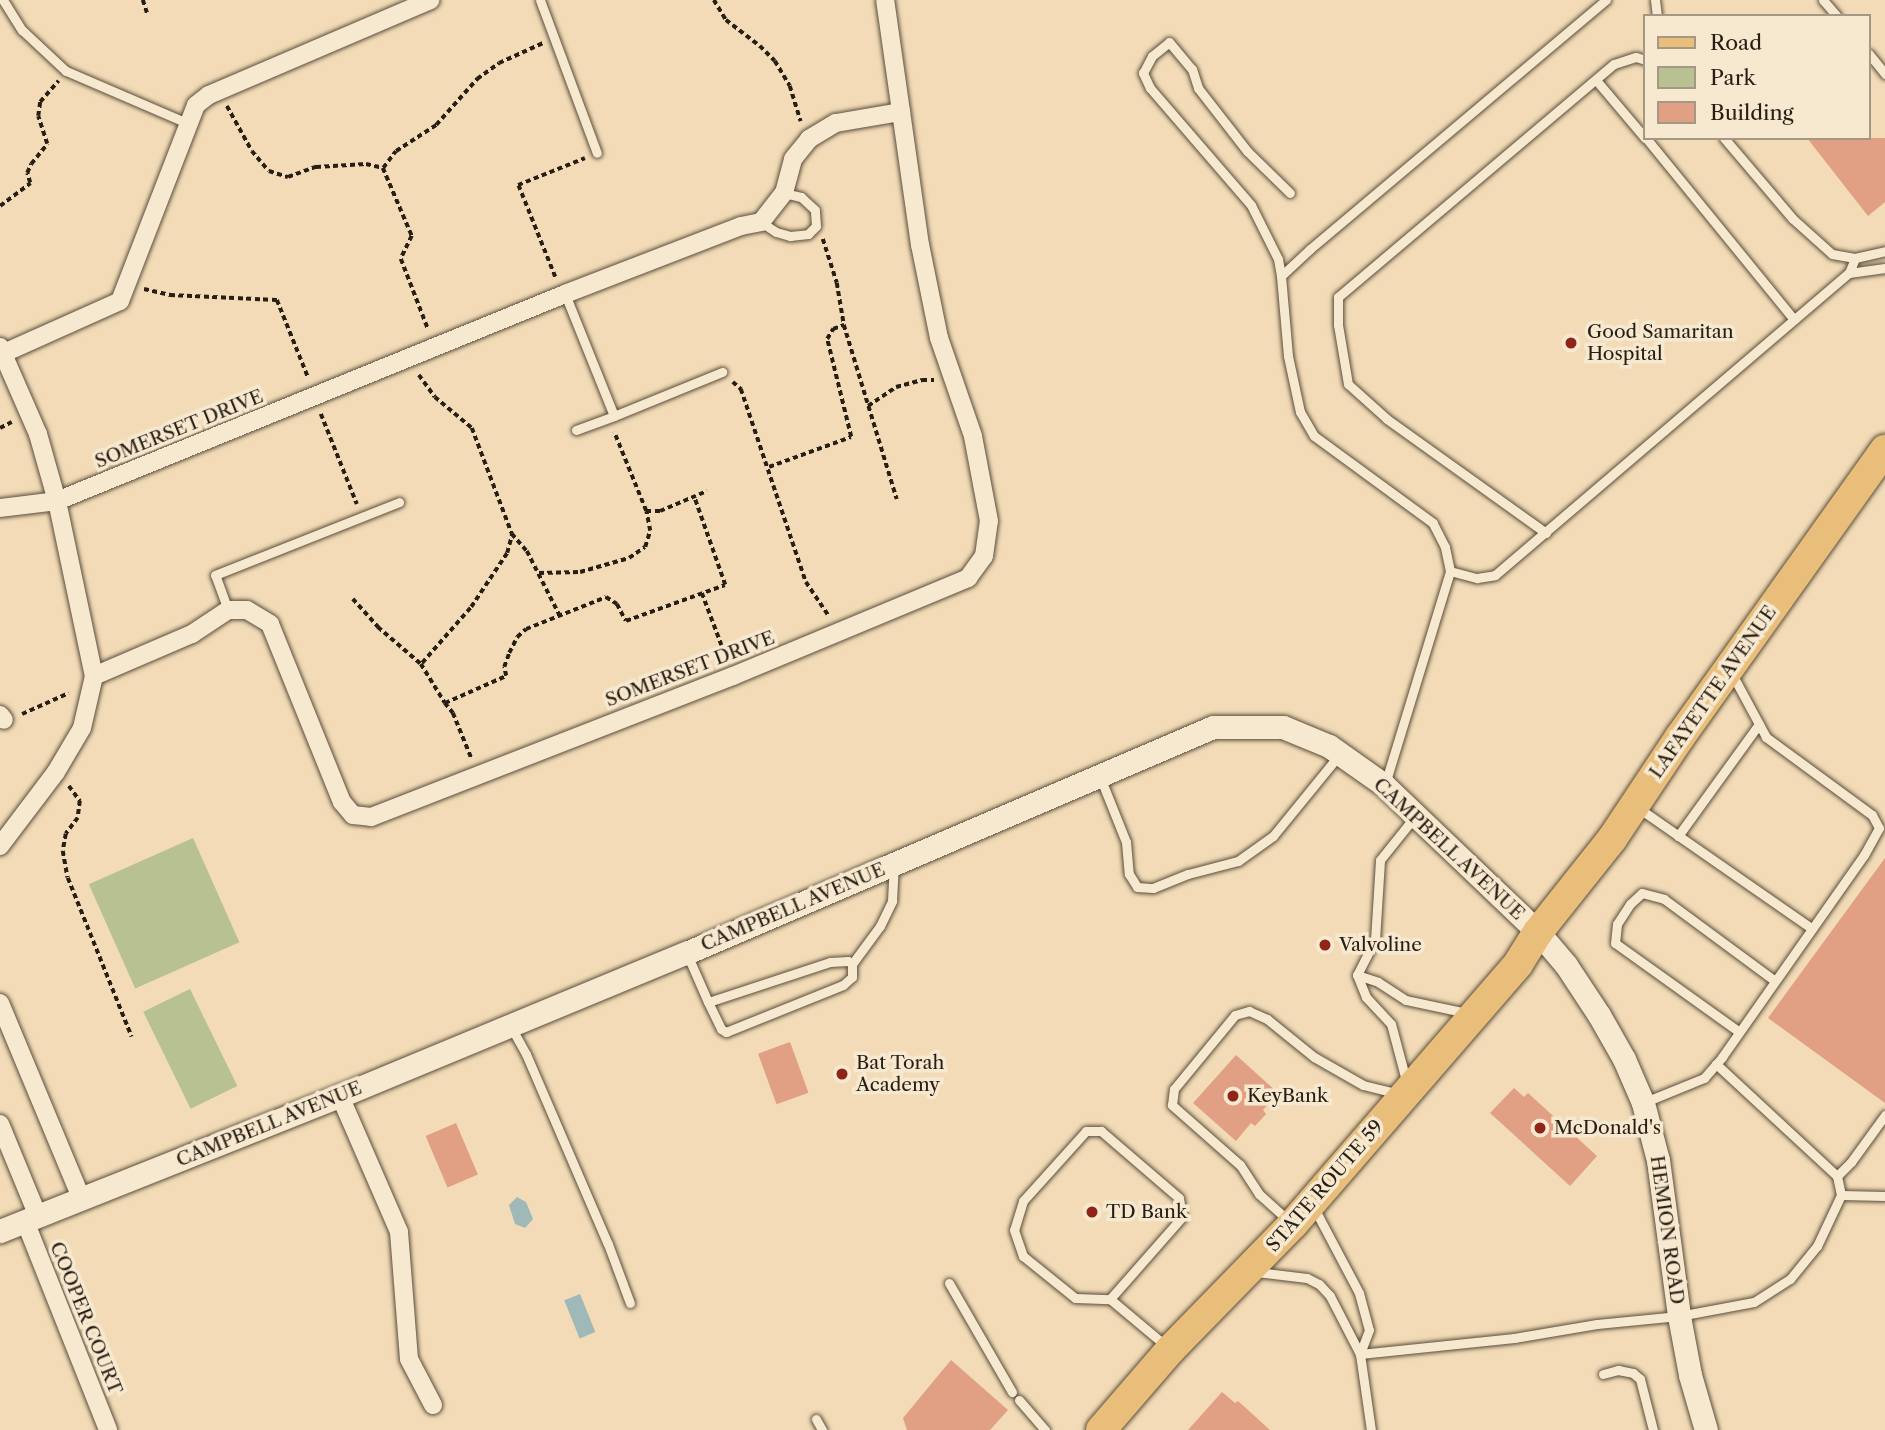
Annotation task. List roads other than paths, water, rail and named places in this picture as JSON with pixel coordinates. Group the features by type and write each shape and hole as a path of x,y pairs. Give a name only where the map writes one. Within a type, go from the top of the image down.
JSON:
{"main road":[{"name":"LAFAYETTE AVENUE","path":"1538,932 1612,839 1885,450"},
{"name":"STATE ROUTE 59","path":"1101,1430 1170,1350 1250,1271 1302,1213 1518,964 1538,932"}],"street":[{"path":"0,846 56,772 82,728 94,676 57,501 38,434 2,350 120,301 195,105 221,90 431,0"},
{"name":"SOMERSET DRIVE","path":"228,610 247,610 270,624 342,802 353,815 371,817 733,676 968,578 985,556 989,520 973,436 939,338 920,245 885,0"},
{"path":"761,222 784,193 793,159 809,139 836,123 901,111"},
{"name":"SOMERSET DRIVE","path":"0,508 57,501 565,294 741,226 761,222"},
{"path":"94,676 192,634 228,610"},
{"name":"CAMPBELL AVENUE","path":"0,1231 340,1096 686,953 1213,727 1283,727 1340,754 1384,785 1538,932"},
{"name":"HEMION ROAD","path":"1538,932 1566,965 1599,1015 1624,1059 1643,1103 1658,1160 1679,1316 1690,1375 1706,1430"},
{"path":"0,1003 81,1198"},
{"path":"340,1096 399,1232 409,1359 433,1405"},
{"name":"COOPER COURT","path":"0,1124 108,1430"}],"lane":[{"path":"3,0 22,30 66,71 187,123"},
{"path":"540,0 597,153"},
{"path":"1823,0 1835,14"},
{"path":"1281,276 1605,1"},
{"path":"1290,193 1247,150 1198,88 1192,69 1169,42 1152,56 1143,73 1150,88 1251,205 1278,259 1288,356 1300,412 1314,436 1433,523 1446,547 1450,571 1384,785"},
{"path":"1871,56 1885,74"},
{"path":"1546,533 1387,419 1348,384 1338,325 1338,297 1614,64 1636,57 1644,60"},
{"path":"1595,80 1644,136"},
{"path":"1648,140 1793,318"},
{"path":"1726,140 1793,219 1832,254 1855,258 1885,251"},
{"path":"761,222 776,232 790,236 807,234 816,226 815,210 801,197 784,193"},
{"path":"1450,571 1476,578 1495,575 1546,533 1582,498 1849,273 1855,258"},
{"path":"1849,273 1885,268"},
{"path":"565,294 614,416"},
{"path":"576,430 722,372"},
{"path":"228,610 215,575 398,502"},
{"path":"1643,1103 1704,1078 1864,855 1879,828 1872,815 1766,737 1729,669"},
{"path":"1678,836 1759,723"},
{"path":"1100,777 1116,811 1126,842 1129,874 1138,887 1153,888 1188,874 1238,861 1273,835 1340,754"},
{"path":"1634,806 1811,928"},
{"path":"1360,1354 1369,1330 1359,1293 1302,1213 1259,1194 1240,1165 1172,1105 1174,1089 1236,1016 1249,1012 1267,1019 1314,1057 1363,1085 1406,1092 1391,1024 1366,998 1357,975 1375,940 1380,860 1416,815"},
{"path":"686,953 721,1029 726,1032 843,985 852,977 852,964 880,926 892,901 894,865"},
{"path":"1738,1031 1615,943 1617,923 1630,904 1642,893 1664,899 1774,980"},
{"path":"708,1002 830,962 852,964"},
{"path":"1357,975 1378,982 1406,1000 1475,1014"},
{"path":"510,1026 526,1055 592,1206 630,1303"},
{"path":"1360,1354 1679,1316 1754,1302 1790,1279 1817,1246 1841,1195 1837,1176 1716,1064"},
{"path":"1837,1176 1851,1162 1885,1115"},
{"path":"1110,1299 1182,1217 1179,1198 1101,1131 1086,1131 1023,1201 1014,1230 1023,1255 1075,1298 1110,1299 1170,1350"},
{"path":"1841,1195 1885,1196"},
{"path":"1250,1271 1294,1275 1319,1284 1340,1311 1360,1354 1371,1430"},
{"path":"949,1283 1016,1396 1045,1430"},
{"path":"1604,1374 1618,1370 1633,1373 1640,1380 1653,1430"},
{"path":"816,1419 822,1430"}],"water":[{"path":"517,1197 526,1202 533,1219 525,1228 515,1224 509,1205"},
{"path":"580,1294 595,1332 580,1338 564,1300"}],"place":[{"name":"Good Samaritan Hospital","path":"1571,343"},
{"name":"Valvoline","path":"1325,945"},
{"name":"Bat Torah Academy","path":"842,1074"},
{"name":"KeyBank","path":"1233,1096"},
{"name":"McDonald's","path":"1540,1128"},
{"name":"TD Bank","path":"1092,1212"}]}
